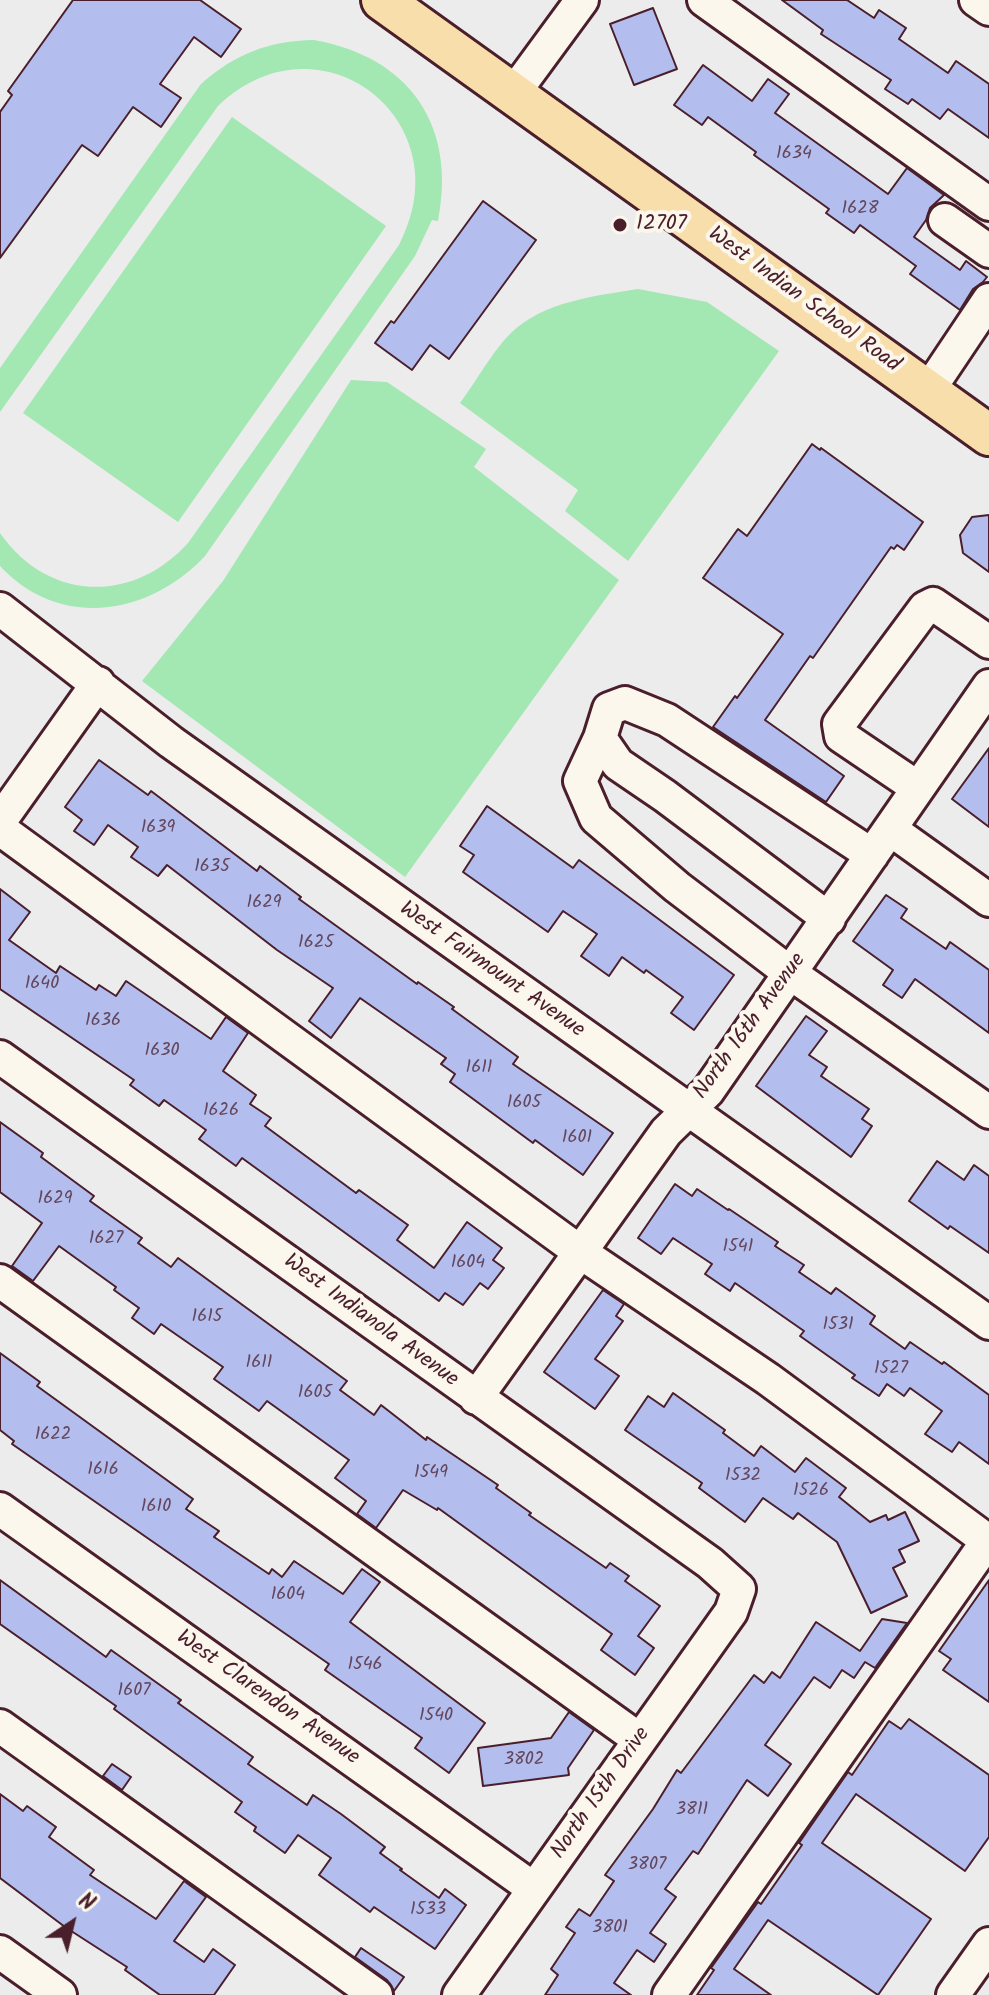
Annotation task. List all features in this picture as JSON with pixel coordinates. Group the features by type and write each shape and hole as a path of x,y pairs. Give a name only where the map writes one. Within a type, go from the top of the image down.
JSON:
{"main road":[{"name":"West Indian School Road","path":"382,0 989,435"}],"street":[{"path":"513,94 582,0"},
{"path":"704,0 989,204"},
{"path":"976,0 989,9"},
{"path":"945,220 989,251"},
{"path":"928,391 989,300"},
{"path":"918,788 841,736 839,724 925,608 933,604 989,642"},
{"name":"West Fairmount Avenue","path":"0,609 171,742 989,1323"},
{"path":"0,821 98,683"},
{"name":"North 16th Avenue","path":"476,1398 666,1132 708,1091 989,688"},
{"path":"989,900 667,720 625,703 609,709 600,738 580,781 596,818 677,887 790,973 989,1112"},
{"path":"600,738 618,764 829,919"},
{"path":"0,829 580,1252 768,1379 988,1540 669,1995"},
{"name":"West Indianola Avenue","path":"0,1057 710,1563 739,1589"},
{"path":"0,1281 640,1740"},
{"name":"West Clarendon Avenue","path":"0,1509 534,1889"},
{"name":"North 15th Drive","path":"459,1995 731,1612 739,1589"},
{"path":"0,1726 376,1995"},
{"path":"953,1995 989,1944"},
{"path":"0,1952 60,1995"}],"green space":[{"path":"314,40 348,49 377,62 400,80 419,101 432,126 440,155 442,187 438,221 432,220 415,256 205,556 183,576 158,592 131,602 104,608 76,607 49,600 23,586 0,566 0,533 20,556 42,572 66,583 91,587 117,585 142,577 166,563 188,543 399,245 414,199 413,157 397,121 371,92 337,74 298,69 257,79 218,106 0,412 0,368 201,84 253,51 282,43"},
{"path":"232,117 386,226 178,522 23,413"},
{"path":"638,289 707,302 779,351 628,561 565,511 578,490 460,403 498,348 524,322 571,302"},
{"path":"351,380 387,382 486,449 474,467 619,580 405,877 142,681 223,581"}],"building":[{"path":"73,0 200,0 241,29 221,57 194,37 160,84 181,98 161,127 133,107 98,156 82,145 0,258 0,112 12,95 8,91"},
{"path":"782,0 847,0 874,18 879,10 906,28 899,39 948,73 956,61 989,84 989,138 948,109 940,119 912,99 908,104 885,89 891,80 821,34 823,30"},
{"path":"653,8 677,69 634,85 610,24"},
{"path":"703,65 752,101 768,79 789,94 775,113 888,194 907,168 944,195 930,208 914,237 960,270 966,261 987,277 973,289 960,310 910,274 916,266 860,225 854,233 826,213 829,209 754,155 756,152 708,117 702,125 674,105"},
{"path":"483,201 536,240 449,359 430,345 412,370 375,343 391,321 394,323"},
{"path":"812,444 923,522 904,550 897,545 894,549 891,547 765,720 844,776 826,802 713,727 783,634 703,578 738,529 747,536"},
{"path":"989,515 989,572 963,553 960,535 972,517"},
{"path":"989,748 989,827 952,799"},
{"path":"99,760 148,795 151,791 257,871 260,866 301,897 299,899 454,1007 452,1009 518,1057 513,1064 613,1133 583,1175 535,1140 533,1143 450,1082 455,1074 441,1064 446,1058 360,998 331,1038 309,1021 333,988 277,950 167,865 158,876 131,857 138,847 108,825 94,845 74,831 82,820 65,807"},
{"path":"487,806 573,868 579,860 734,975 694,1030 671,1013 683,997 646,970 644,973 622,957 609,976 581,956 597,934 563,911 548,932 463,872 474,855 460,846"},
{"path":"0,889 30,912 9,940 56,973 60,966 96,990 99,985 116,996 126,981 211,1039 226,1017 248,1033 223,1071 256,1095 250,1104 271,1118 265,1126 356,1193 359,1190 408,1225 397,1240 434,1268 467,1222 502,1248 493,1260 504,1268 488,1289 480,1283 463,1305 445,1293 439,1301 242,1158 236,1166 199,1139 206,1130 164,1100 159,1106 130,1085 134,1080 0,989"},
{"path":"886,895 907,909 901,918 946,949 950,942 989,970 989,1033 915,979 902,998 883,985 893,970 853,941"},
{"path":"806,1016 827,1031 809,1055 827,1067 821,1076 869,1109 862,1119 872,1126 851,1157 756,1086"},
{"path":"0,1122 94,1196 90,1201 142,1238 138,1243 171,1267 178,1258 347,1381 340,1390 374,1415 381,1405 426,1440 427,1437 498,1485 496,1488 531,1513 529,1515 606,1568 610,1563 629,1576 625,1581 660,1606 638,1636 654,1648 635,1675 601,1650 612,1634 438,1508 403,1490 376,1528 357,1514 366,1501 335,1478 349,1460 267,1401 259,1411 214,1379 223,1367 161,1324 154,1334 132,1318 139,1308 114,1290 116,1287 59,1246 33,1281 12,1266 42,1223 0,1192"},
{"path":"937,1161 964,1180 974,1165 989,1176 989,1253 909,1201"},
{"path":"675,1184 692,1196 697,1189 729,1209 778,1242 775,1246 804,1265 799,1272 831,1294 836,1288 875,1316 870,1324 905,1349 910,1342 942,1364 944,1362 989,1395 989,1464 959,1442 952,1452 925,1434 942,1411 910,1388 904,1396 887,1384 879,1396 800,1336 804,1331 735,1283 730,1291 705,1274 712,1264 673,1238 661,1254 638,1238"},
{"path":"603,1290 624,1304 616,1316 623,1321 595,1359 619,1376 595,1409 544,1372"},
{"path":"0,1353 40,1382 37,1386 193,1499 186,1509 219,1531 214,1537 269,1574 272,1569 282,1577 294,1561 343,1594 362,1569 380,1582 350,1622 485,1723 449,1773 415,1748 422,1738 325,1670 329,1664 12,1444 14,1441 0,1430"},
{"path":"673,1393 725,1430 723,1433 754,1456 761,1446 795,1472 806,1458 846,1488 839,1497 870,1522 886,1515 888,1520 905,1512 919,1541 899,1550 905,1562 893,1568 907,1596 871,1613 837,1542 798,1513 793,1519 763,1498 745,1522 699,1488 702,1483 625,1430 648,1396 664,1407"},
{"path":"0,1580 106,1657 111,1650 181,1700 178,1703 253,1757 248,1764 307,1805 313,1795 341,1814 385,1847 380,1853 439,1898 445,1889 466,1905 435,1949 374,1907 370,1912 319,1875 331,1858 298,1835 285,1853 254,1831 256,1827 235,1812 242,1802 114,1709 116,1706 0,1624"},
{"path":"989,1580 989,1702 943,1670 951,1659 939,1651"},
{"path":"882,1619 907,1623 875,1668 865,1662 854,1678 842,1670 830,1688 814,1677 765,1745 791,1764 768,1796 747,1780 698,1854 693,1851 665,1889 676,1897 650,1933 666,1944 654,1962 637,1950 614,1983 631,1995 545,1995 558,1975 551,1969 575,1933 566,1927 579,1909 590,1916 614,1881 605,1875 677,1770 681,1773 754,1675 764,1683 772,1672 780,1678 816,1622 860,1651"},
{"path":"569,1712 594,1730 568,1768 569,1775 483,1786 478,1748 551,1738"},
{"path":"909,1719 989,1775 989,1837 965,1871 856,1794 822,1843 931,1919 878,1995 768,1920 734,1969 771,1995 697,1995 714,1970 711,1968 758,1902 761,1904 848,1772 852,1775 889,1721 901,1729"},
{"path":"112,1764 131,1777 122,1790 103,1776"},
{"path":"0,1794 23,1811 27,1806 56,1827 49,1837 94,1870 90,1875 156,1919 184,1881 206,1897 174,1941 204,1962 213,1949 235,1965 214,1995 160,1995 125,1970 127,1967 65,1927 0,1878"},
{"path":"361,1948 404,1977 394,1991 387,1980 355,1957"}],"place":[{"name":"12707","path":"620,225"}]}
